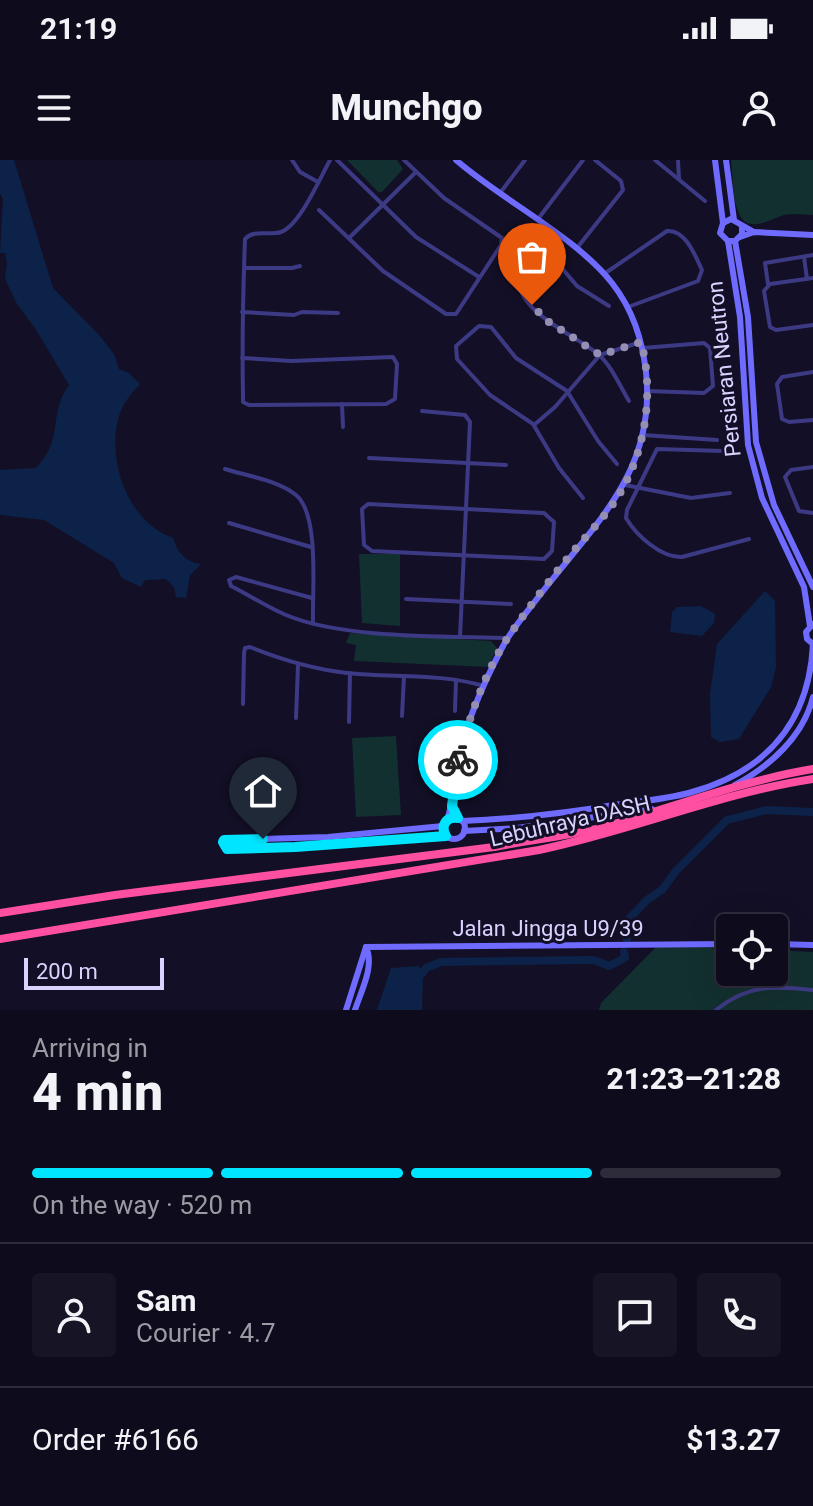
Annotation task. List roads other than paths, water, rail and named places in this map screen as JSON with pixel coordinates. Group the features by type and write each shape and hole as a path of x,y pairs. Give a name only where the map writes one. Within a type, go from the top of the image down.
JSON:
{"highway":[{"name":"Lebuhraya DASH","path":"0,913 115,895 494,847 601,827 724,789 813,769"},
{"name":"Lebuhraya DASH","path":"0,939 593,839 724,800 813,779"}],"street":[{"path":"292,160 300,172 318,182"},
{"path":"242,358 292,361 389,356 395,360 394,402 249,405 243,402 242,358 242,312 248,235 277,234 290,227 330,160"},
{"path":"337,160 416,237 479,277"},
{"path":"319,210 388,275 452,315 458,311 501,245 502,238 444,198 404,160"},
{"path":"499,194 525,160"},
{"path":"537,221 583,160"},
{"path":"576,249 623,190 621,181 595,160"},
{"path":"655,160 705,201"},
{"path":"678,160 679,179"},
{"path":"715,160 723,223 720,233 734,239 754,232"},
{"path":"726,160 734,220 742,227 754,232 813,235"},
{"path":"446,836 445,823 452,806 455,773 463,741 484,686 507,638 564,562 615,502 625,485 637,457 647,391 642,345 628,307 604,274 576,249 458,161"},
{"path":"349,238 416,172"},
{"path":"723,223 734,220"},
{"path":"734,239 742,227"},
{"path":"604,274 667,231 679,233 689,246 702,270 698,281 628,307"},
{"name":"Persiaran Neutron","path":"734,239 748,317 756,442 774,505 813,587"},
{"name":"Persiaran Neutron","path":"734,239 748,445 762,498 804,587 811,625 806,636 813,644"},
{"path":"813,255 765,263 768,285 764,291 770,327 776,330 813,325"},
{"path":"768,285 810,278 804,257"},
{"path":"609,306 577,286 555,260 542,261 520,279 521,292 542,317 600,355 629,401"},
{"path":"244,268 300,266"},
{"path":"242,312 338,313"},
{"path":"583,498 559,468 534,425 490,395 457,359 456,346 479,326 489,326 516,358 567,391 598,441 617,464"},
{"path":"534,425 555,407 600,355 642,345 704,343 710,348 713,386 704,393 647,391"},
{"path":"813,372 782,377 777,384 782,419 789,422 813,420"},
{"path":"342,404 343,427"},
{"path":"422,411 461,414 468,418 460,637"},
{"path":"642,435 717,440"},
{"path":"723,451 662,447 653,453 625,516 629,524 671,557 682,557 749,539"},
{"path":"369,458 506,465"},
{"path":"813,467 791,470 785,477 799,511 813,513"},
{"path":"225,469 277,485 298,497 307,512 313,623"},
{"path":"625,485 691,498 730,493"},
{"path":"368,504 466,509 544,513 553,519 551,555 544,559 372,551 364,545 362,509 368,504"},
{"path":"229,523 311,547"},
{"path":"312,598 236,577 229,580 231,586 286,615 313,623 348,629 507,638"},
{"path":"406,599 511,604"},
{"path":"813,644 809,680 798,713 787,731 766,754 737,774 693,792 516,819 460,820 356,835 223,842 227,849 446,836 457,838 464,831 517,828 661,808 723,791 747,778 779,754 804,719 813,697"},
{"path":"243,704 244,653 245,648 250,647 298,665 350,673 456,680 484,686"},
{"path":"296,718 298,665"},
{"path":"349,722 350,673"},
{"path":"402,716 404,676"},
{"path":"455,711 456,680"},
{"path":"452,806 464,831"},
{"name":"Jalan Jingga U9/39","path":"366,947 716,944"},
{"path":"788,944 813,945"},
{"path":"346,1010 366,947"},
{"path":"355,1010 369,966 370,954 366,947"},
{"path":"716,1010 737,995 760,987 813,990"}],"water":[{"path":"0,160 14,160 53,288 99,335 114,354 119,369 129,373 140,384 119,416 116,452 119,470 124,488 144,519 173,538 186,559 201,564 190,575 186,598 176,597 174,587 166,579 145,580 141,587 122,578 114,563 44,520 0,515 0,470 36,468 45,457 62,396 69,385 17,304 5,279 7,263 5,253 0,253 3,199 0,194"},
{"path":"765,591 775,601 776,667 771,687 739,739 720,742 711,737 710,694 717,644"},
{"path":"701,606 715,614 714,623 702,636 670,632 672,612 677,607"},
{"path":"418,966 423,970 422,1010 377,1010 391,968"}],"waterway":[{"path":"627,940 625,923 647,900 663,889 675,872 727,820 766,810 813,812"},
{"path":"419,978 426,968 441,962 594,960 609,966 625,958 624,952"}]}
